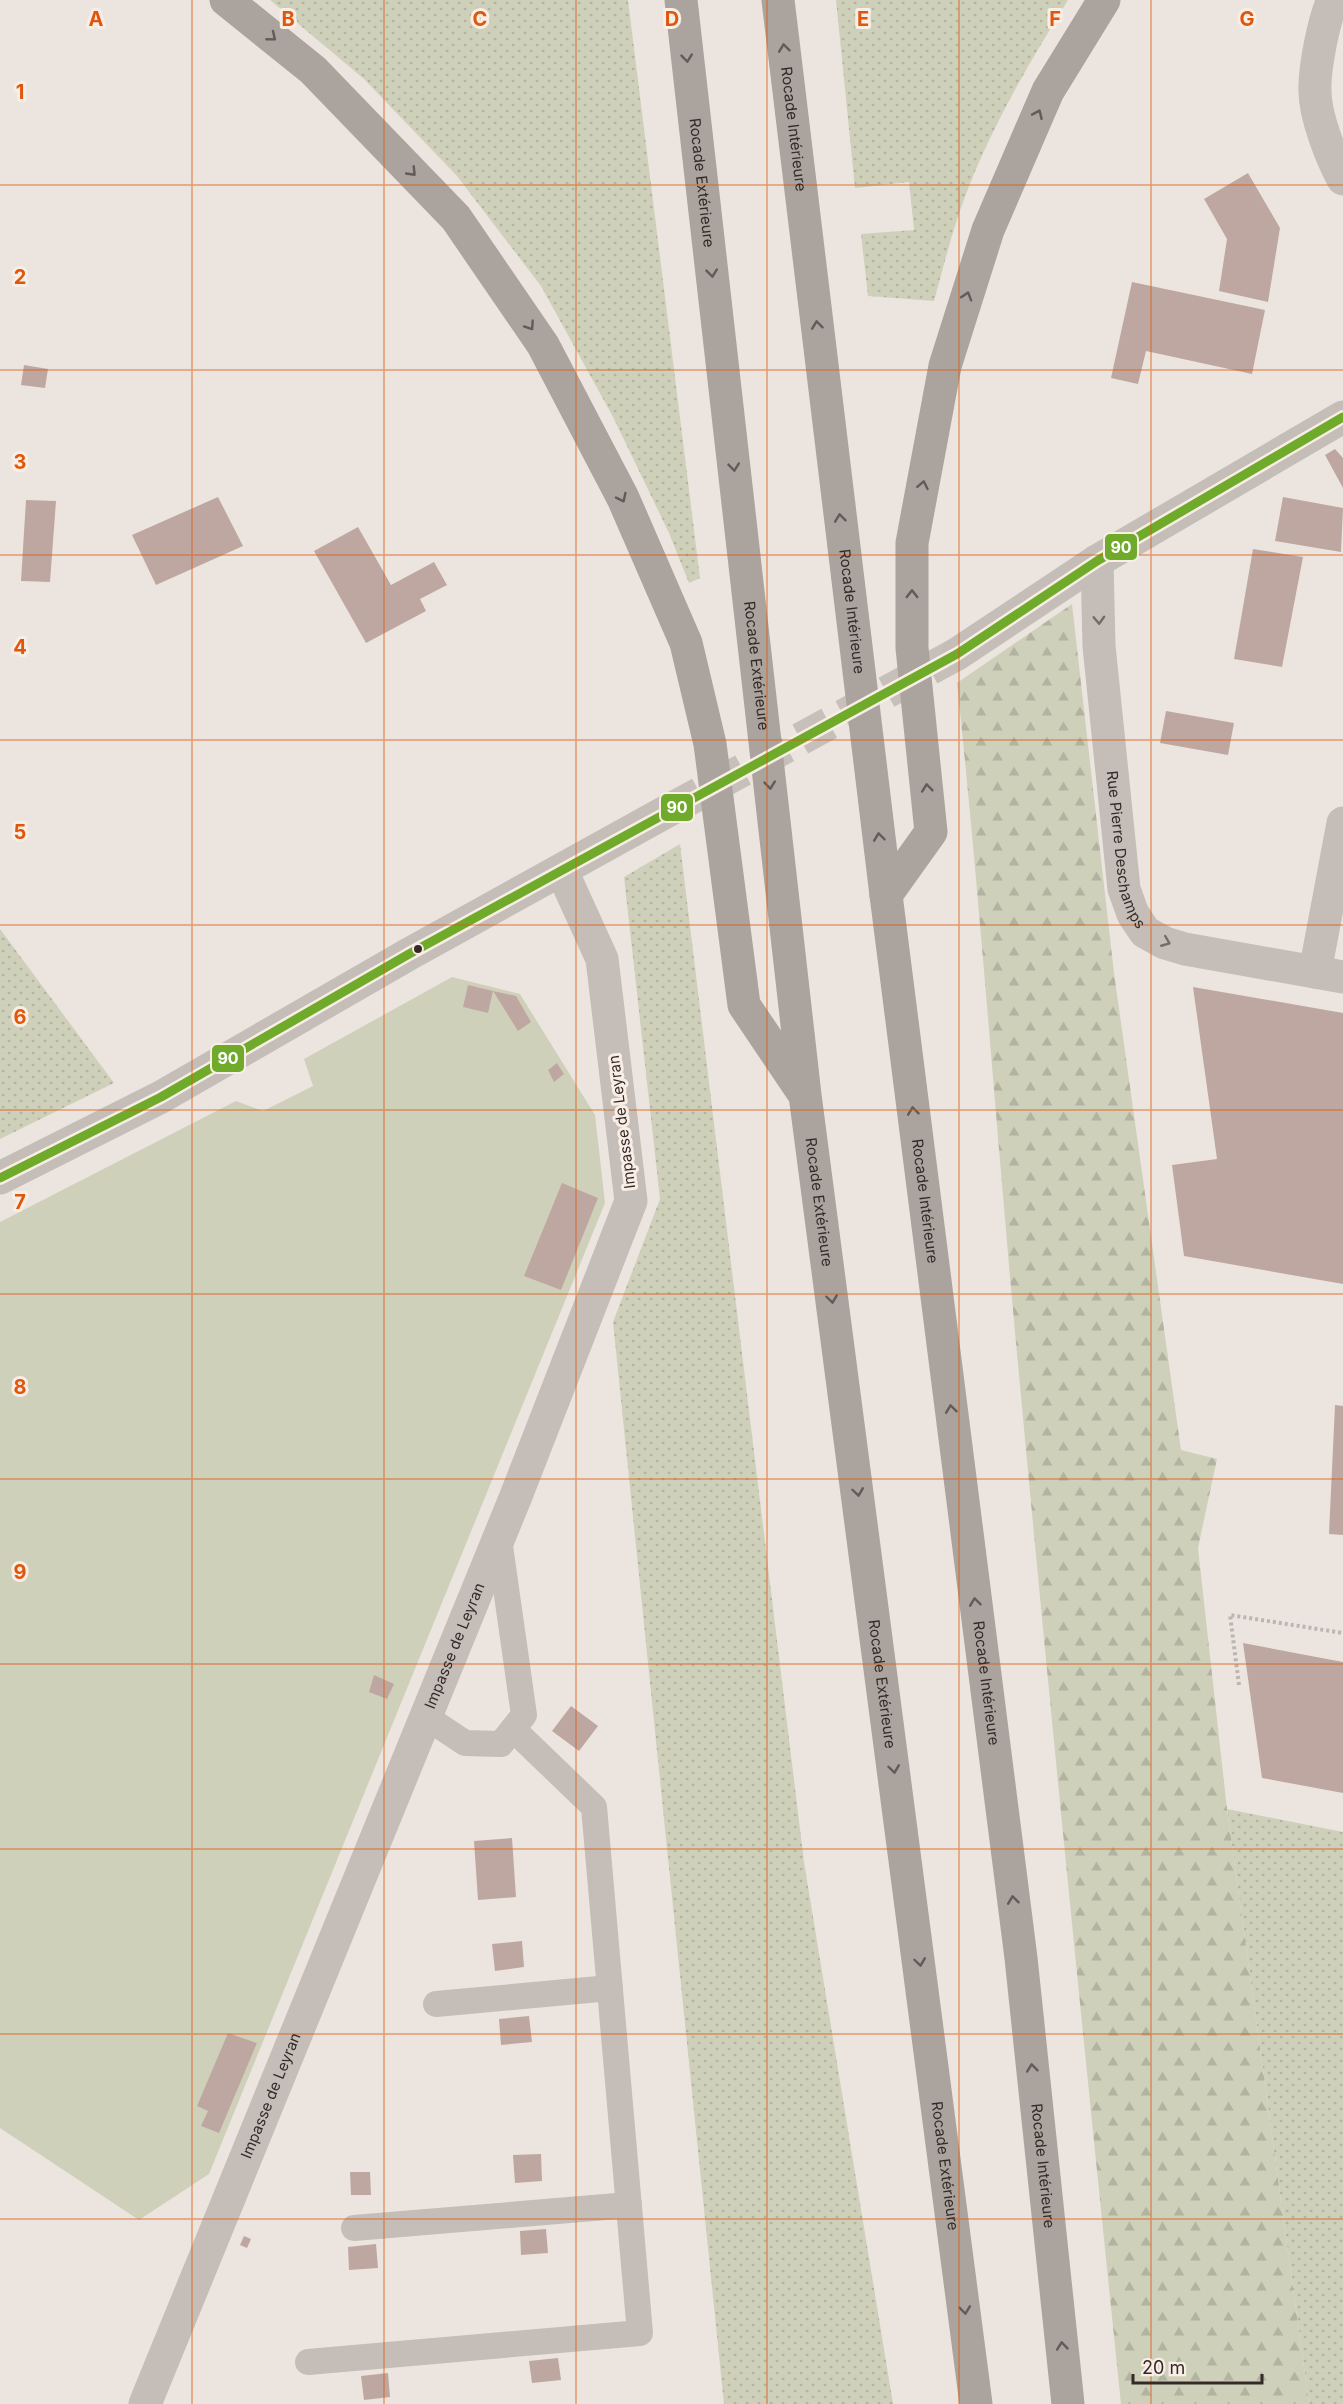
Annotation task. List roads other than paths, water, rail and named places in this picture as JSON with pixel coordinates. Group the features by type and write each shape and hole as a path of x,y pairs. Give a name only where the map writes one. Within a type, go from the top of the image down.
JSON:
{"highway":[{"path":"226,0 314,70 456,218 543,345 623,498 686,643 710,744 744,1005 805,1095"},
{"name":"Rocade Extérieure","path":"681,0 805,1095 976,2404"},
{"name":"Rocade Intérieure","path":"778,0 886,895 1021,1958 1068,2404"},
{"path":"886,895 931,832 912,648 912,543 945,366 987,230 1048,92 1104,0"}],"street":[{"path":"1333,0 1327,14 1315,91 1330,154 1343,179"},
{"path":"957,654 1097,561 1343,417"},
{"name":"Rue Pierre Deschamps","path":"1097,561 1099,646 1125,889 1133,914 1145,932 1175,946 1329,975"},
{"path":"0,1178 161,1097 408,954 671,809"},
{"path":"1329,975 1343,823"},
{"name":"Impasse de Leyran","path":"145,2404 499,1539 631,1201 602,959 562,871"}],"lane":[{"path":"426,1717 465,1743 501,1744 524,1715 499,1539"},
{"path":"308,2362 640,2333 594,1807 513,1729"},
{"path":"436,2004 610,1988"},
{"path":"354,2228 629,2205"}],"tunnel":[{"path":"671,809 957,654"}]}
